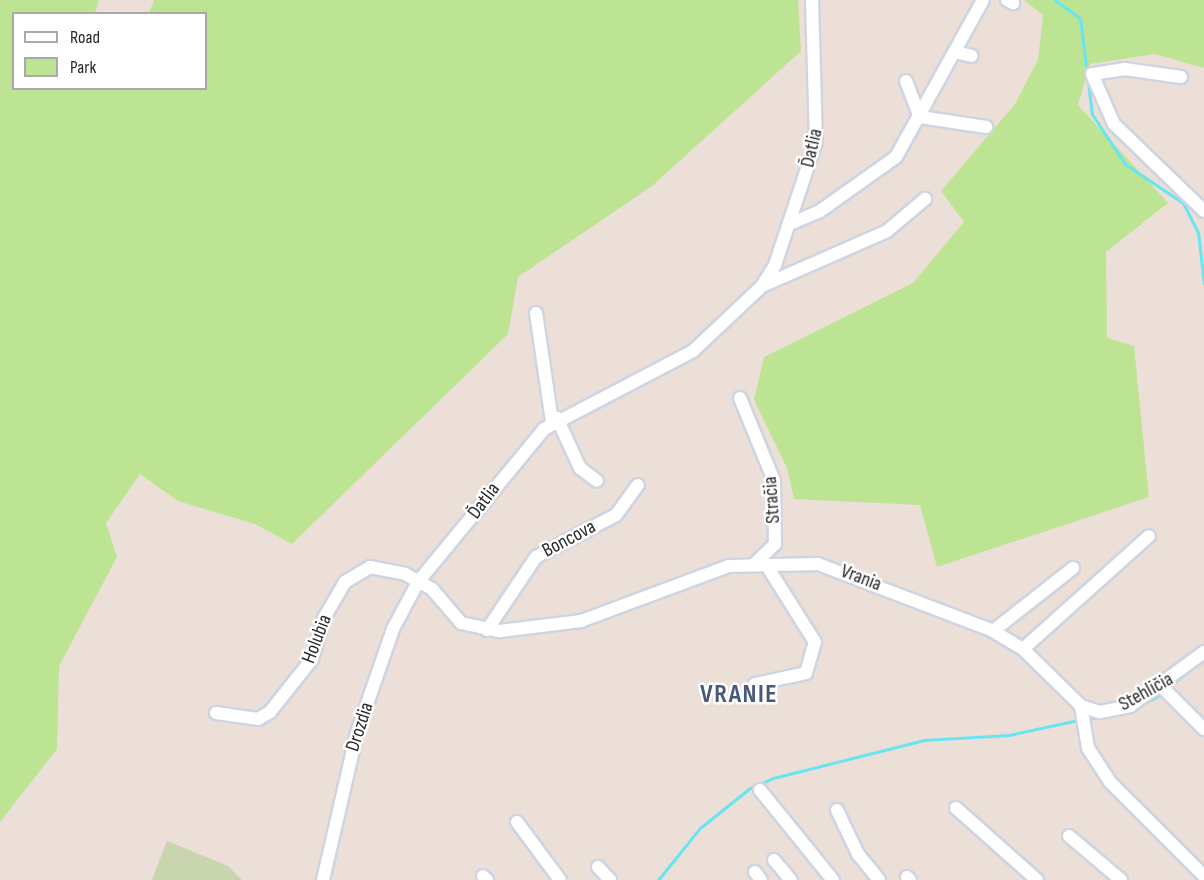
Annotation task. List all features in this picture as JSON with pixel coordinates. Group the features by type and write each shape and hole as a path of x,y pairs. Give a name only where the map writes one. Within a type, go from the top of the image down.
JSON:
{"street":[{"name":"Ďatlia","path":"762,286 792,224 819,120 812,0"},
{"path":"792,224 881,171 896,157 983,0"},
{"path":"955,52 972,56"},
{"path":"1181,77 1125,69 1092,74 1114,124 1204,211"},
{"path":"906,81 920,117"},
{"path":"920,117 986,127"},
{"name":"Ďatlia","path":"418,582 555,420 693,351 762,286 887,231 926,199"},
{"path":"536,313 555,420 580,468 597,481"},
{"name":"Stračia","path":"740,398 774,481 776,544 760,563"},
{"name":"Boncova","path":"488,630 536,556 616,515 638,485"},
{"path":"1023,649 1149,536"},
{"path":"755,684 806,673 815,642 810,629 760,563"},
{"name":"Vrania","path":"418,582 437,593 461,623 488,630 542,629 581,621 720,568 760,563 833,567 993,631 1023,649 1081,706"},
{"name":"Holubia","path":"216,713 258,719 288,694 312,659 334,597 354,572 377,568 418,582"},
{"path":"993,631 1073,568"},
{"name":"Drozdia","path":"323,880 357,733 393,629 418,582"},
{"name":"Stehličia","path":"1081,706 1117,710 1161,686 1204,652"},
{"path":"1161,686 1204,729"},
{"path":"1081,706 1088,748 1110,782 1204,876"},
{"path":"760,790 833,880"},
{"path":"957,808 1037,880"},
{"path":"837,810 858,854 879,880"},
{"path":"517,822 553,879"},
{"path":"1069,836 1121,880"},
{"path":"774,860 791,880"},
{"path":"598,867 610,880"}],"green space":[{"path":"0,0 99,0 95,12 12,12 12,90 207,90 207,12 149,12 154,0 798,0 801,51 652,186 518,277 508,334 292,544 255,524 178,501 140,474 106,523 117,557 59,666 57,749 0,822"},
{"path":"1024,0 1204,0 1204,68 1155,54 1090,64 1078,105 1168,203 1106,252 1107,338 1134,346 1149,497 937,567 920,505 794,499 787,468 754,400 764,357 913,283 964,222 941,191 1015,104 1038,60 1043,15"},
{"path":"167,841 228,866 242,880 152,880"}],"waterway":[{"path":"1055,0 1080,18 1092,114 1125,164 1183,203 1198,232 1204,284"},
{"path":"1169,687 1188,671"},
{"path":"1136,708 1158,696"},
{"path":"1087,719 1101,717"},
{"path":"658,880 700,828 750,788 773,778 924,740 1009,735 1073,721"}],"district":[{"name":"VRANIE","path":"739,695"}]}
